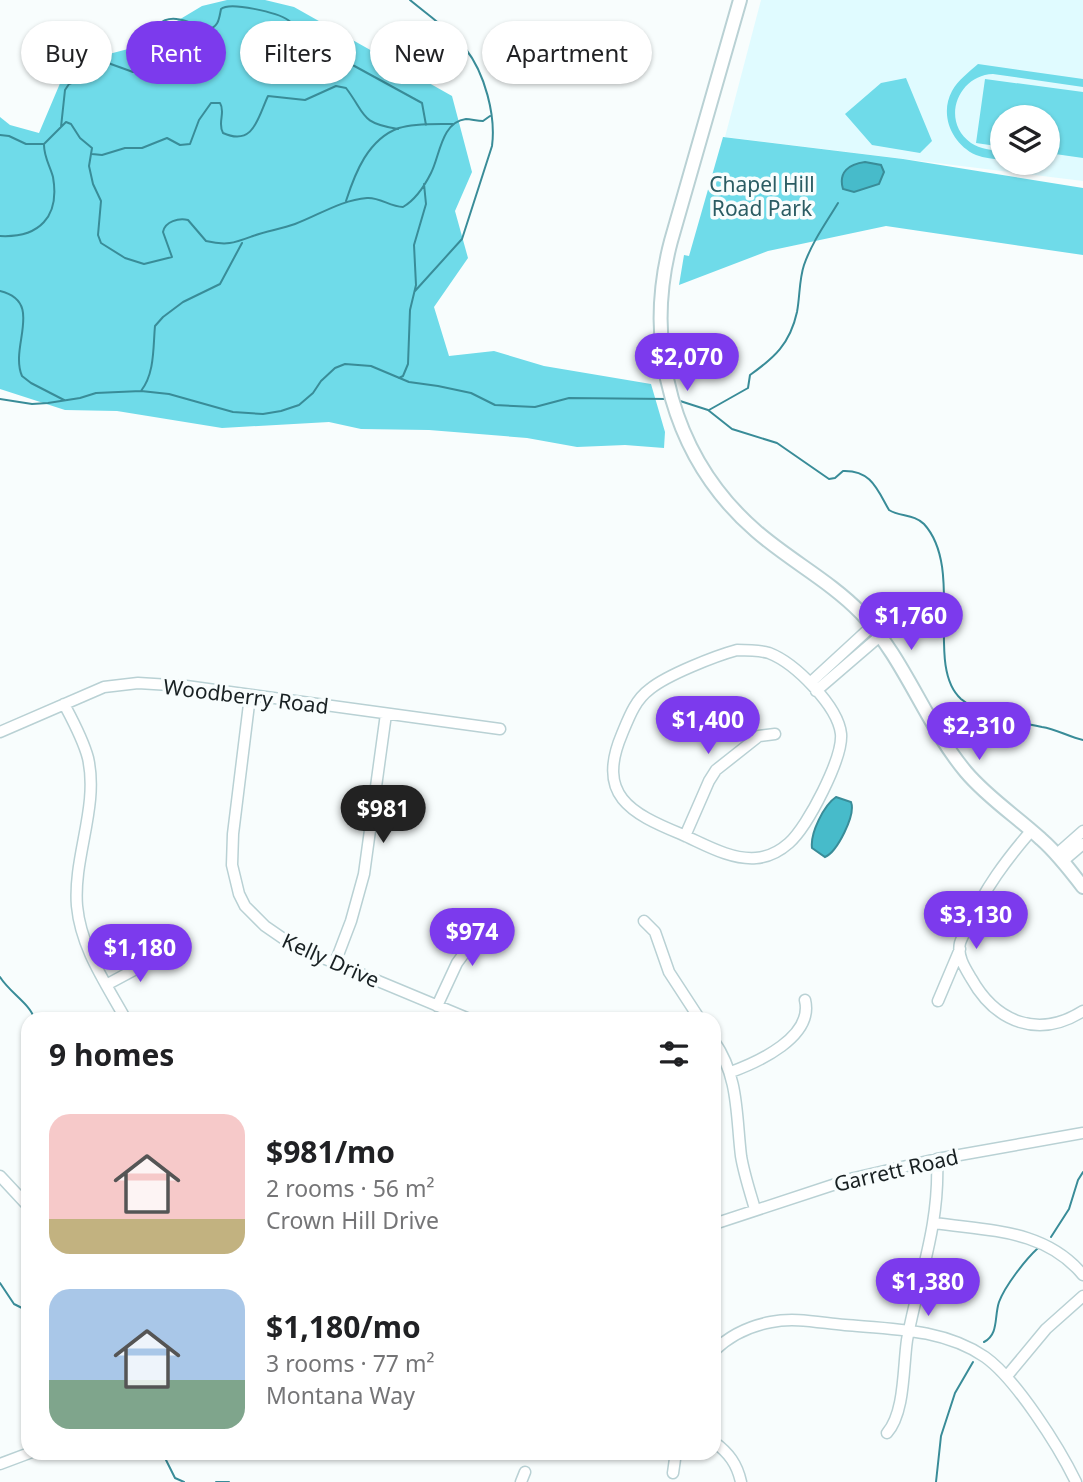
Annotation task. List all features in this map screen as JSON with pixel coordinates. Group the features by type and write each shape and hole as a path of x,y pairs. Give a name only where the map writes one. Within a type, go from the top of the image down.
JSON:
{"main road":[{"path":"740,0 666,263 660,324 664,370 681,425 705,472 745,521 854,606 876,631 964,770 1060,858 1083,887"}],"street":[{"path":"813,687 841,655 876,631"},
{"path":"813,687 849,663 876,631"},
{"path":"737,650 759,651 775,656 813,687 836,718 841,733 841,748 834,770 794,838 776,852 754,858 731,855 639,816 625,803 616,786 614,755 639,699 659,683 737,650"},
{"path":"841,655 849,663"},
{"name":"Woodberry Road","path":"0,732 104,687 138,682 186,686 500,729"},
{"name":"Kelly Drive","path":"250,696 233,834 232,865 245,906 280,938 452,1012"},
{"path":"64,704 85,749 90,778 78,887 80,926 87,949 122,1012"},
{"path":"335,963 354,913 364,874 386,715"},
{"path":"685,836 716,770 759,736 775,734"},
{"path":"938,1000 981,898 1003,863 1031,831"},
{"path":"1060,858 1083,831"},
{"path":"1060,858 1083,844"},
{"path":"437,1006 457,963 490,918"},
{"path":"644,921 655,932 669,972 695,1012"},
{"path":"960,948 962,962 975,985 987,1001 1003,1014 1022,1023 1037,1026 1058,1024 1083,1011"},
{"path":"106,985 160,956"},
{"path":"731,1072 765,1058 786,1042 806,1015 805,1000"},
{"path":"721,1054 731,1072 737,1100 744,1171 755,1209"},
{"name":"Garrett Road","path":"721,1221 854,1178 937,1159 1083,1133"},
{"path":"887,1433 897,1419 909,1330 935,1223 939,1181 937,1159"},
{"path":"0,1177 21,1199"},
{"path":"935,1223 1031,1238 1065,1256 1083,1275"},
{"path":"1007,1376 1046,1329 1083,1296"},
{"path":"721,1345 735,1334 767,1322 792,1319 909,1330 965,1345 1007,1376 1041,1423 1076,1482"},
{"path":"721,1448 737,1467 741,1482"},
{"path":"0,1464 21,1456"},
{"path":"673,1473 675,1460"}],"shaded area":[{"path":"761,0 1083,0 1083,181 1034,175 1060,175 1060,105 990,105 990,170 725,137"},
{"path":"865,162 881,165 884,172 879,184 854,192 843,189 842,178 846,170"},
{"path":"836,797 851,802 851,815 840,841 825,857 812,848 813,835 823,813"}],"green space":[{"path":"227,0 265,0 294,7 319,21 240,21 240,84 356,84 356,42 370,50 370,84 431,84 452,96 472,172 455,211 468,258 434,307 449,356 494,351 544,366 651,384 665,432 664,448 625,445 577,447 527,438 429,430 361,429 329,422 222,428 117,411 65,410 0,389 0,117 10,125 39,133 60,84 112,84 112,53 126,50 126,84 226,84 226,21 177,21 202,6"},
{"path":"978,64 1083,79 1083,87 993,74 970,82 957,101 956,123 971,143 990,150 990,158 976,155 960,144 950,128 948,100 954,87"},
{"path":"906,78 932,141 920,153 872,145 845,114 881,83"},
{"path":"985,79 1083,92 1083,158 1060,155 1060,105 990,105 990,145 976,143"},
{"name":"Chapel Hill Road Park","path":"723,137 903,159 1083,188 1083,255 886,226 768,251 679,285 684,255 689,256"}],"waterway":[{"path":"410,0 453,35 472,58 488,95 493,134 492,146 462,239 415,291"},
{"path":"61,127 65,90 69,84 90,76 98,64 108,63 140,72 147,62 150,42 159,24 173,19 190,22 207,30 216,25 221,9 234,6 283,17 327,51 422,103 426,125"},
{"path":"92,154 102,155 125,148 142,148 167,138 180,145 190,144 199,120 211,103 220,103 222,106 223,133 242,136 258,121 268,96 305,100 336,86 346,88 370,120 398,129"},
{"path":"0,135 26,144 44,144 66,122 71,124 80,138 92,148 89,166 101,201 98,235 101,243 125,258 144,264 172,257 163,232 166,225 181,219 188,220 206,241 225,243 295,224 357,199 372,198 403,207 416,196 426,182 442,141 451,126 458,121 483,121 490,116"},
{"path":"346,201 364,158 388,133 412,125 453,124"},
{"path":"0,236 14,236 36,229 50,214 54,191 53,177 44,145"},
{"path":"399,378 403,376 408,364 410,310 416,285 414,245 426,204 424,184"},
{"path":"709,410 748,388 750,375 774,356 785,342 797,312 804,265 838,203"},
{"path":"141,391 151,368 155,326 183,302 220,284 242,243"},
{"path":"0,291 13,297 21,305 23,326 19,364 22,376 64,400"},
{"path":"0,399 32,404 80,398 96,393 141,391 169,394 233,412 263,414 299,405 335,368 345,364 371,366 409,382 471,393 495,405 535,407 569,398 668,399"},
{"path":"677,400 708,410 732,429 777,443 829,479 835,478 843,471 867,477 889,510 924,524 936,543 942,566 945,664 950,684 961,699 989,714 1083,740"},
{"path":"0,977 31,1012"},
{"path":"1051,1237 1069,1209 1083,1172"},
{"path":"984,1342 994,1330 999,1302 1006,1288 1038,1248"},
{"path":"0,1283 14,1304 21,1308"},
{"path":"936,1482 941,1436 955,1393 973,1362"},
{"path":"166,1460 175,1478 184,1482"},
{"path":"216,1482 229,1482"}]}
